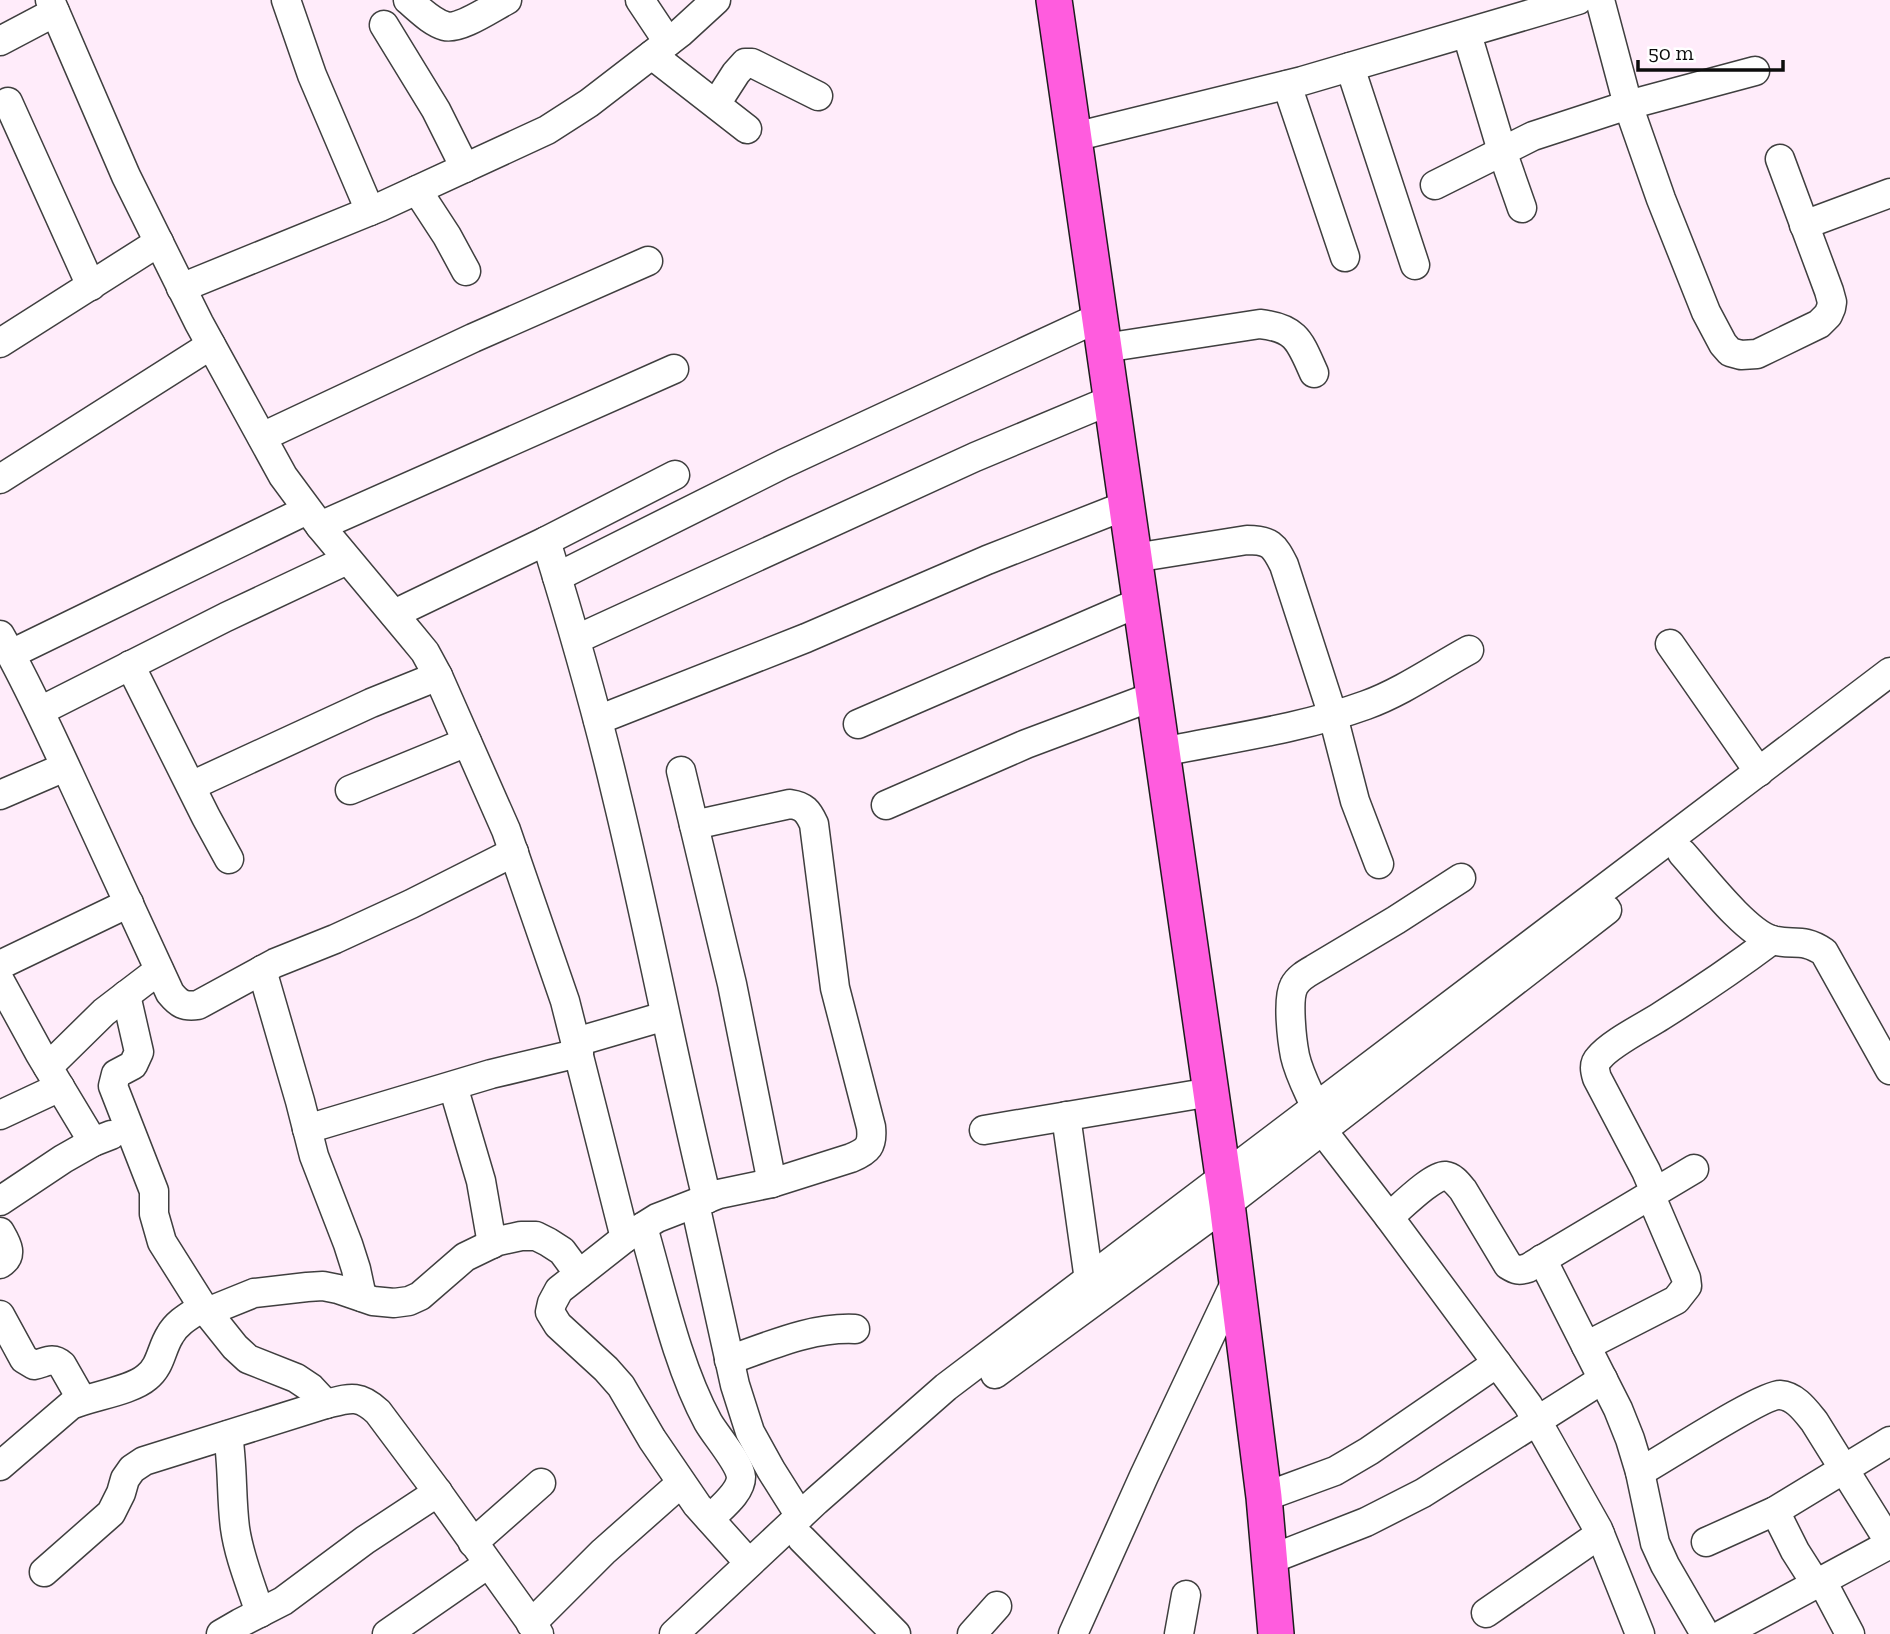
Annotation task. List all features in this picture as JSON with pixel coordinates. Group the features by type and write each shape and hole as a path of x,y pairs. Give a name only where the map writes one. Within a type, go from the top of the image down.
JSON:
{"main road":[{"path":"1054,0 1225,1190 1264,1497 1276,1634"}],"street":[{"path":"286,0 312,75 370,211"},
{"path":"408,0 435,22 448,27 463,24 508,0"},
{"path":"640,0 660,49 716,104 747,129"},
{"path":"181,288 370,211 547,130 589,103 660,49 716,0"},
{"path":"1074,137 1287,85 1578,0"},
{"path":"1600,0 1628,105 1661,199 1706,312 1723,344 1730,352 1741,355 1757,354 1819,324 1828,315 1832,302 1780,159"},
{"path":"0,41 52,6 126,176 181,288 284,476 313,518 425,652 438,676 514,852 565,1002 634,1232 697,1402 738,1465 741,1475 737,1490 710,1519"},
{"path":"384,25 436,110 465,168"},
{"path":"1467,34 1522,208"},
{"path":"716,104 745,63 752,63 818,96"},
{"path":"1350,67 1415,265"},
{"path":"1435,185 1533,136 1628,105 1755,71"},
{"path":"1287,85 1345,257"},
{"path":"8,102 90,286"},
{"path":"417,190 466,271"},
{"path":"1804,225 1890,193"},
{"path":"0,343 159,243"},
{"path":"262,437 473,338 648,261"},
{"path":"557,577 783,464 1102,332 1276,325 1287,330 1300,342 1314,373"},
{"path":"0,479 211,345"},
{"path":"514,852 411,904 262,970 198,1005 183,1006 170,993 40,711 6,645 674,369"},
{"path":"577,639 975,457 1111,400"},
{"path":"394,614 675,475"},
{"path":"598,720 806,638 987,560 1127,505"},
{"path":"1135,558 1247,540 1262,540 1272,545 1284,565 1333,716 1355,801 1379,864"},
{"path":"546,541 577,639 617,794 665,1016 729,1360 750,1432 801,1528 896,1634"},
{"path":"40,711 226,617 347,560"},
{"path":"858,724 1140,602"},
{"path":"1670,644 1759,772"},
{"path":"1162,752 1333,716 1390,695 1469,650"},
{"path":"130,665 229,859"},
{"path":"674,1634 749,1563 801,1528 1315,1116 1890,672"},
{"path":"191,786 371,703 438,676"},
{"path":"1315,1116 1682,853 1890,695"},
{"path":"886,805 1026,744 1154,696"},
{"path":"350,790 467,742"},
{"path":"0,795 65,767"},
{"path":"681,771 747,1051 772,1183"},
{"path":"694,825 790,804 808,811 814,824 835,988 872,1139 862,1153 772,1183 719,1194 657,1218 634,1232 559,1290 550,1312 621,1386 681,1483 749,1563"},
{"path":"1682,853 1744,922 1760,934 1772,940 1814,945 1824,952 1890,1070"},
{"path":"1461,878 1314,968 1294,985 1290,1009 1294,1055 1315,1116 1528,1405 1600,1534 1640,1634"},
{"path":"0,965 129,903"},
{"path":"1586,1346 1676,1300 1687,1286 1646,1171 1597,1078 1595,1064 1598,1058 1613,1046 1705,988 1772,940"},
{"path":"0,1115 54,1077 104,1012 159,970"},
{"path":"262,970 307,1129 356,1269 362,1297"},
{"path":"0,981 93,1142"},
{"path":"126,995 139,1052 133,1065 116,1074 113,1086 154,1191 154,1214 162,1242 205,1310 235,1347 248,1359 296,1378 311,1388 326,1404"},
{"path":"307,1129 578,1047 665,1016"},
{"path":"453,1086 481,1181 492,1244"},
{"path":"984,1130 1211,1092"},
{"path":"1066,1116 1089,1280"},
{"path":"0,1200 93,1142 130,1128"},
{"path":"1389,1217 1441,1175 1449,1177 1463,1190 1508,1265 1515,1270 1521,1270 1694,1169"},
{"path":"699,1634 801,1528 947,1387 1089,1280 1225,1190"},
{"path":"0,1233 9,1254 0,1264"},
{"path":"0,1466 71,1405 136,1384 148,1377 160,1361 174,1329 205,1310 254,1293 323,1286 394,1303 409,1301 420,1296 465,1257 492,1244 521,1236 536,1236 562,1251 579,1274"},
{"path":"1542,1259 1618,1409 1640,1472 1655,1544 1665,1565 1722,1633 1890,1544 1814,1421 1793,1399 1780,1395 1771,1396 1640,1472"},
{"path":"1073,1634 1237,1281"},
{"path":"0,1315 24,1359 34,1365 52,1359 57,1361 82,1400"},
{"path":"729,1360 805,1335 832,1329 855,1329"},
{"path":"1264,1497 1335,1471 1369,1451 1497,1363"},
{"path":"1269,1560 1366,1522 1411,1499 1462,1470 1603,1380"},
{"path":"44,1572 111,1513 125,1479 132,1469 144,1461 355,1397 370,1404 378,1412 535,1629 603,1552 681,1483"},
{"path":"228,1435 232,1459 235,1530 242,1557 239,1626"},
{"path":"1706,1542 1774,1511 1890,1441"},
{"path":"387,1634 480,1553 541,1483"},
{"path":"239,1626 301,1589 365,1540 438,1492"},
{"path":"1774,1511 1795,1551 1819,1583 1850,1634"},
{"path":"1486,1613 1600,1534"},
{"path":"1179,1634 1186,1595"},
{"path":"972,1634 997,1606"}]}
